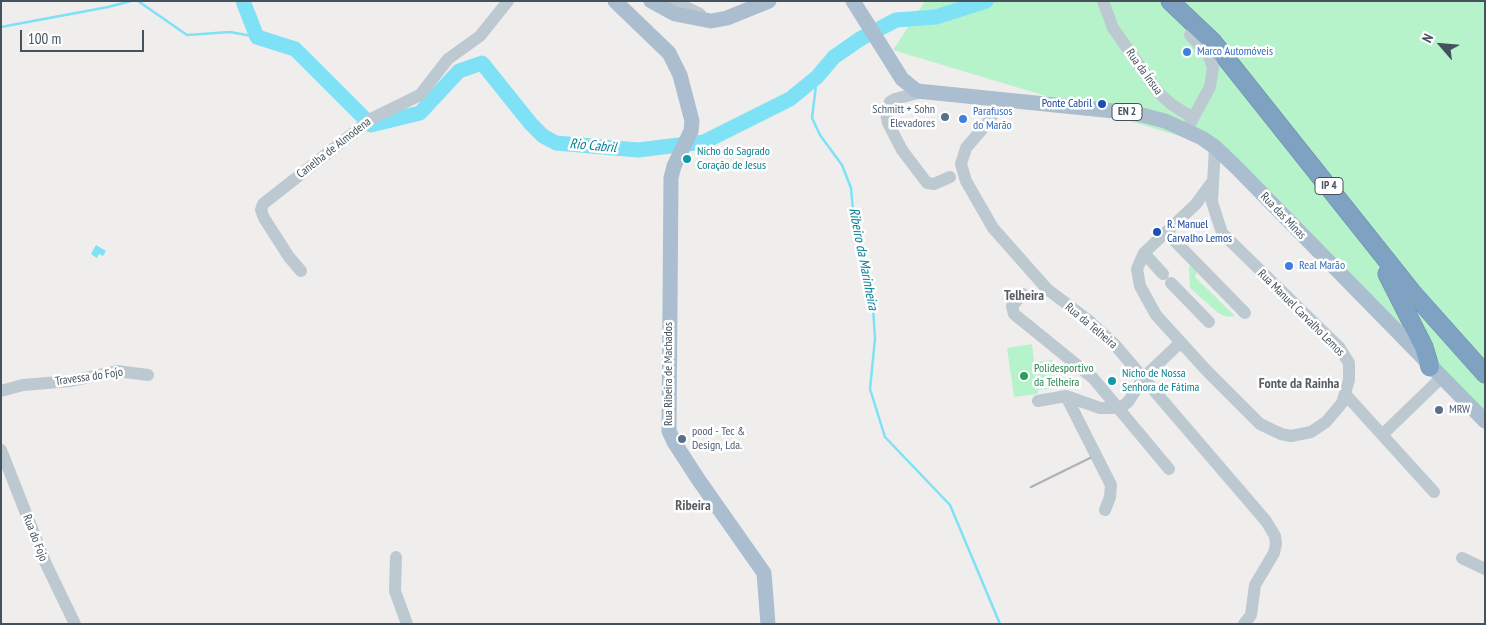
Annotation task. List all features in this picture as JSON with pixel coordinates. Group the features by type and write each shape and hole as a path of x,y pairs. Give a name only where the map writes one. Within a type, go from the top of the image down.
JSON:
{"highway":[{"name":"IP 4","path":"1170,1 1213,42 1412,292 1485,374"},
{"name":"IP 4","path":"1180,1 1224,45 1417,288 1485,364"},
{"path":"1310,163 1391,280 1435,372"}],"main road":[{"name":"Rua Ribeira de Machados","path":"615,1 661,43 672,59 680,75 692,119 690,133 678,156 671,181 669,431 700,482 764,573 768,624"},
{"path":"651,1 678,15 720,20 769,1"},
{"name":"EN 2","path":"853,1 900,76 908,85 922,92 1001,100"},
{"name":"Rua das Minas","path":"1001,100 1134,113 1190,124 1215,147 1485,421"}],"street":[{"name":"Canelha de Almodena","path":"301,271 289,257 266,222 262,214 262,206 368,122 420,95 448,59 480,36 508,1"},
{"path":"673,1 689,10 720,20"},
{"name":"Rua da Ínsua","path":"1103,1 1113,28 1158,92 1190,124"},
{"path":"1190,35 1208,54 1213,68 1210,87 1190,124"},
{"path":"922,92 891,101 886,110 888,123 902,150 927,183 934,184 950,177"},
{"name":"Rua da Telheira","path":"1001,100 989,122 963,154 961,168 966,181 993,228 1029,271 1046,289 1103,334 1144,377 1266,521 1275,536 1276,544 1274,553 1255,585 1251,615 1244,624"},
{"name":"Rua Manuel Carvalho Lemos","path":"1144,253 1137,269 1140,286 1152,310 1260,424 1274,432 1291,436 1312,432 1337,411 1346,395 1350,371 1345,354 1222,233 1213,206 1212,182 1215,147"},
{"path":"1209,322 1144,253 1201,198 1212,182"},
{"path":"1166,232 1245,313"},
{"path":"1023,294 1012,306 1015,316 1090,374 1169,469"},
{"path":"1038,401 1066,396 1100,408 1120,408 1125,405 1144,377 1181,342"},
{"name":"Travessa do Fojo","path":"1,391 23,385 71,381 117,371 148,375"},
{"path":"1382,435 1435,372"},
{"path":"1346,395 1434,492"},
{"path":"1066,396 1111,485 1110,497 1105,510"},
{"name":"Rua do Fojo","path":"1,450 49,573 75,624"},
{"path":"396,556 395,591 407,624"},
{"path":"1462,558 1485,569"}],"green space":[{"path":"925,1 1485,1 1485,414 1229,151 893,50"},
{"path":"1191,265 1198,270 1195,277 1235,316 1227,317 1218,313 1190,288 1189,268"},
{"name":"Polidesportivo da Telheira","path":"1032,344 1034,362 1052,360 1056,388 1038,390 1038,394 1014,397 1007,348"}],"water":[{"path":"96,245 106,251 103,256 99,254 97,258 91,254"}],"waterway":[{"path":"1,27 131,1"},
{"path":"138,1 187,35 230,32 257,37"},
{"name":"Rio Cabril","path":"243,1 257,37 295,49 371,125 420,113 459,71 482,63 531,124 543,136 556,143 638,150 704,142 790,99 817,77 834,57 860,39 896,20 936,17 986,1"},
{"name":"Ribeiro da Marinheira","path":"817,77 812,118 820,135 842,165 851,188 855,232 872,291 875,339 870,389 885,437 950,505 1000,624"}],"railway":[{"path":"1031,487 1090,458"}],"place":[{"name":"Marco Automóveis","path":"1187,52"},
{"name":"Ponte Cabril","path":"1102,104"},
{"name":"Schmitt + Sohn Elevadores","path":"945,117"},
{"name":"Parafusos do Marão","path":"963,119"},
{"name":"Nicho do Sagrado Coração de Jesus","path":"687,159"},
{"name":"R. Manuel Carvalho Lemos","path":"1157,232"},
{"name":"Real Marão","path":"1289,266"},
{"name":"Polidesportivo da Telheira","path":"1024,376"},
{"name":"Nicho de Nossa Senhora de Fátima","path":"1112,381"},
{"name":"MRW","path":"1439,410"},
{"name":"pood - Tec & Design, Lda.","path":"682,439"}],"district":[{"name":"Telheira","path":"1024,296"},
{"name":"Fonte da Rainha","path":"1299,384"},
{"name":"Ribeira","path":"693,506"}]}
